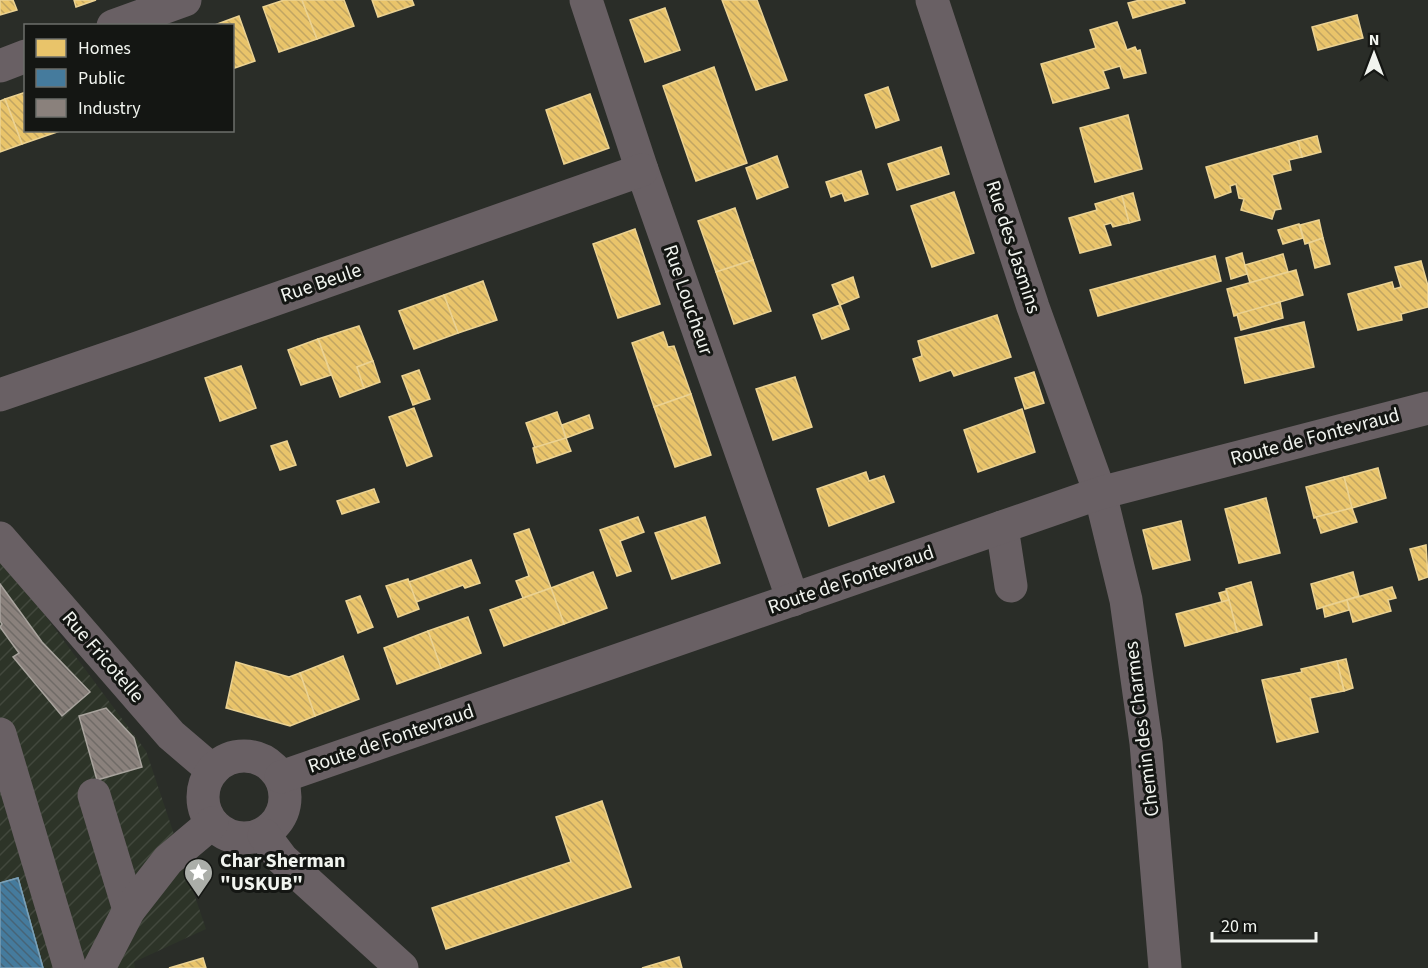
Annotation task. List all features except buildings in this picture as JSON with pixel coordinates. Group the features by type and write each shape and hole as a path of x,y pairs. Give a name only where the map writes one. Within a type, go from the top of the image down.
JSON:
{"street":[{"path":"119,24 185,0"},
{"name":"Rue Loucheur","path":"586,0 642,170 793,600"},
{"name":"Rue des Jasmins","path":"932,0 1033,307 1100,493"},
{"path":"0,66 24,57"},
{"name":"Rue Beule","path":"0,395 642,170"},
{"name":"Route de Fontevraud","path":"281,777 1100,493 1428,408"},
{"name":"Chemin des Charmes","path":"1100,493 1126,600 1146,743 1166,968"},
{"path":"1002,527 1011,586"},
{"name":"Rue Fricotelle","path":"0,538 171,735 212,770"},
{"path":"0,734 70,968"},
{"path":"248,755 262,759 273,766 281,777 285,788 283,812 264,835 245,838 233,836 221,831 212,823 205,810 203,797 205,782 212,770 223,761 235,756 248,755"},
{"path":"94,795 129,910"},
{"path":"99,968 129,910 168,860 212,823"},
{"path":"264,835 282,859 402,968"}],"shaded area":[{"path":"0,555 146,751 206,929 134,962 135,968 0,968"}],"place":[{"name":"Char Sherman \"USKUB\"","path":"199,898"}]}
